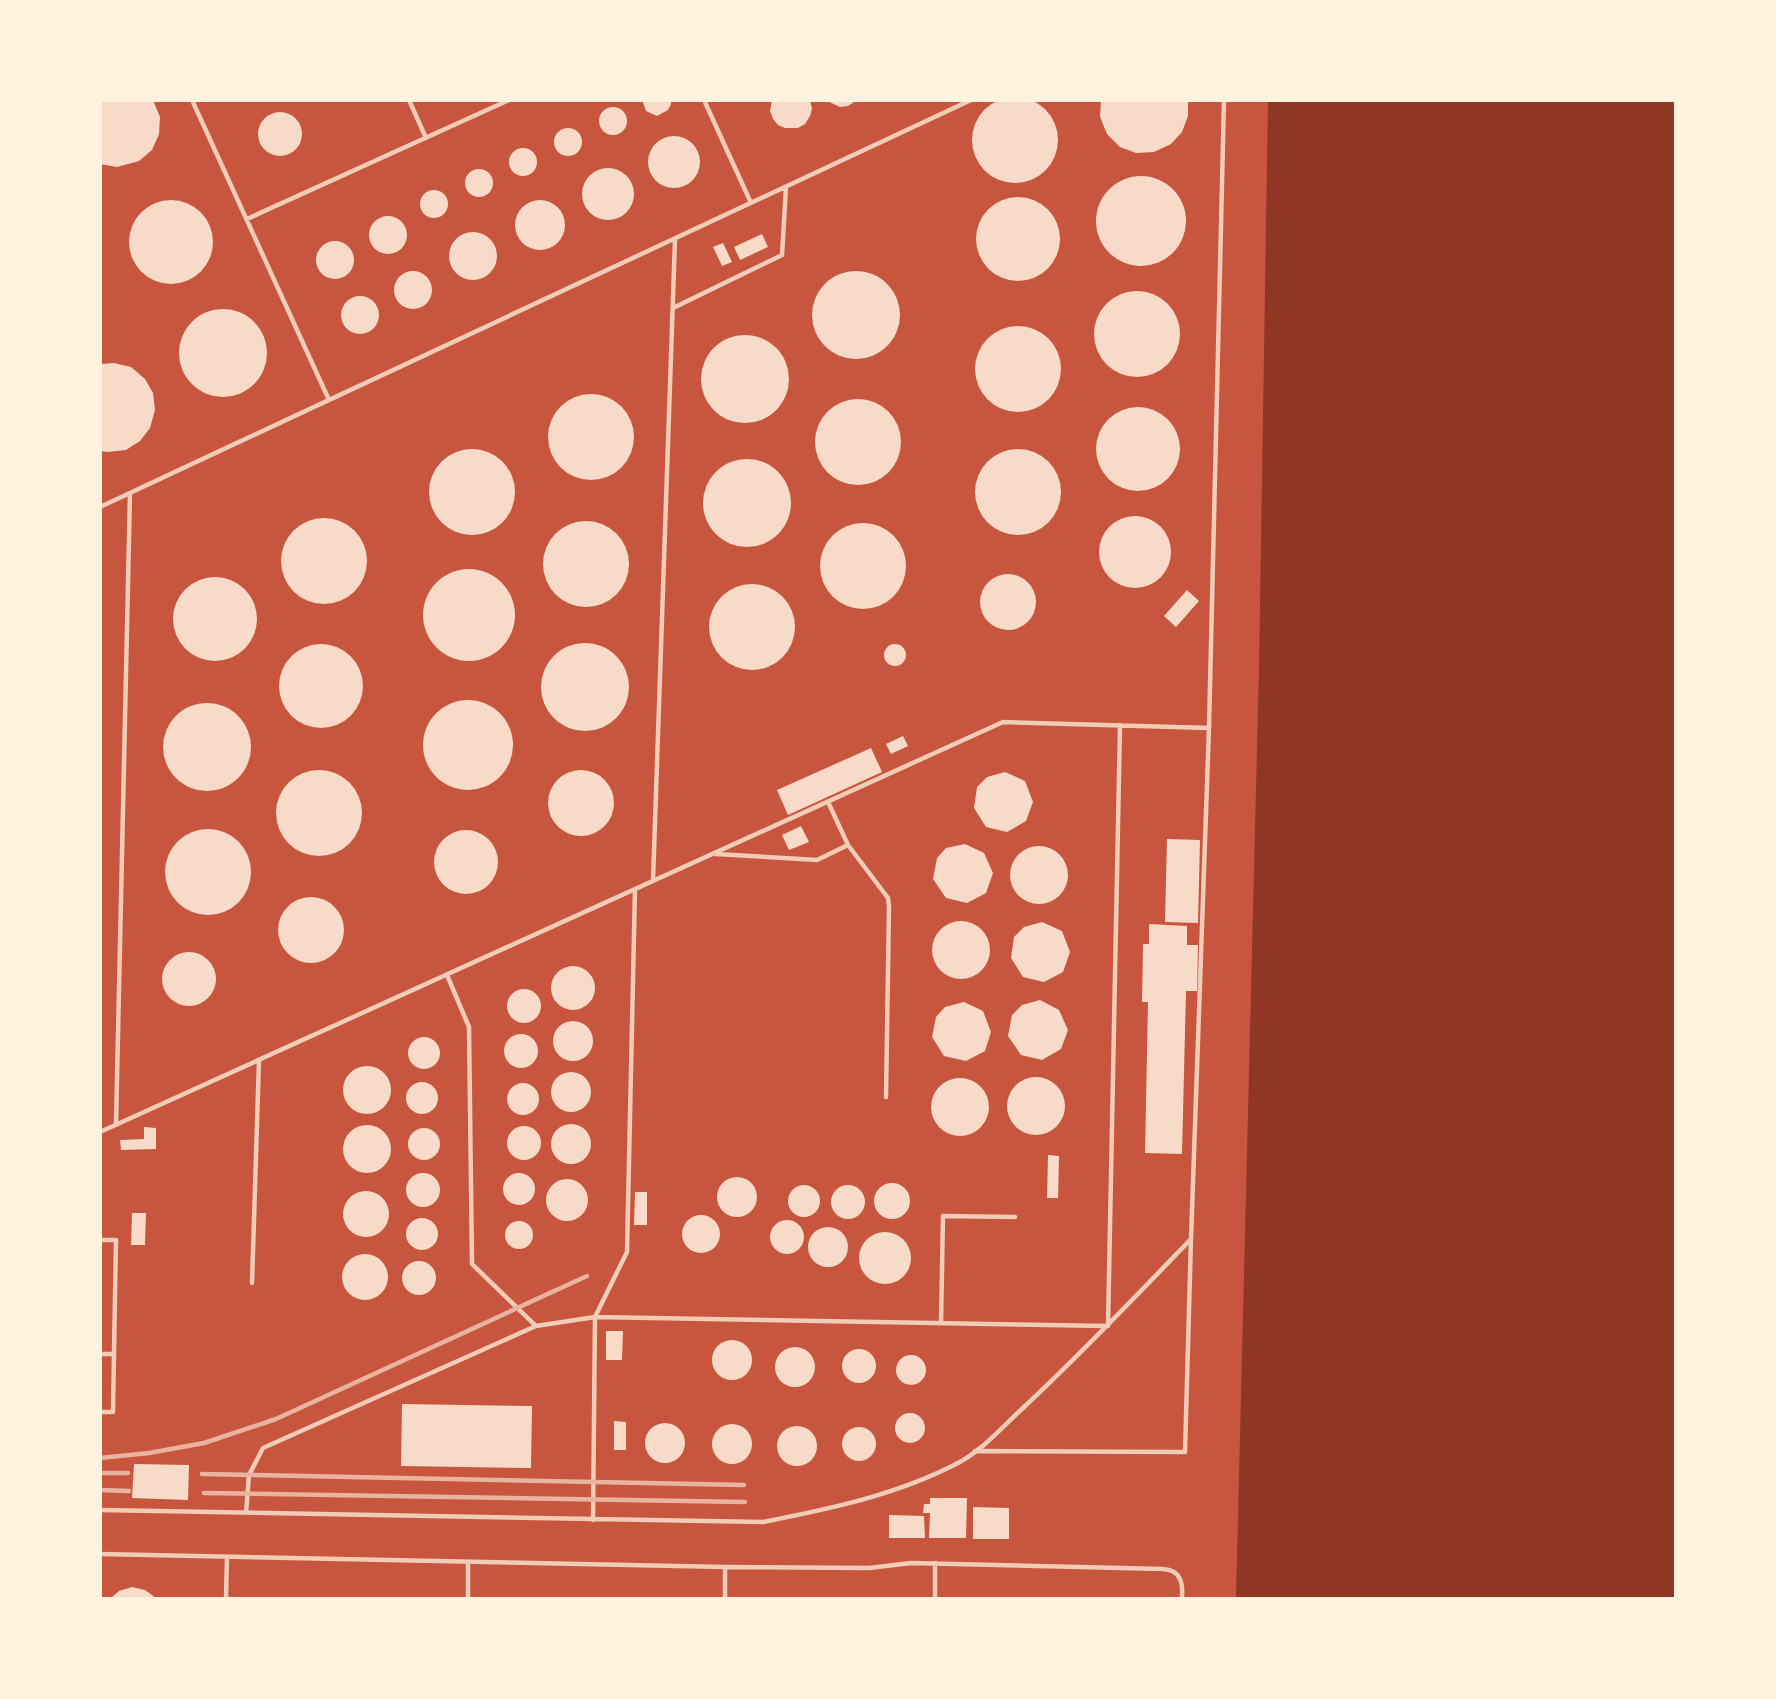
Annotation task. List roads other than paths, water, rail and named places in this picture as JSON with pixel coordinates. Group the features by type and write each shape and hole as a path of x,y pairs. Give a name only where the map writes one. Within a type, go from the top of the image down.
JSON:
{"lane":[{"path":"192,100 329,400"},
{"path":"409,100 426,138"},
{"path":"247,219 509,100"},
{"path":"704,100 751,203"},
{"path":"100,507 971,100"},
{"path":"975,1451 1185,1452 1209,728 1224,100"},
{"path":"673,308 782,255 786,187"},
{"path":"653,881 675,238"},
{"path":"116,1125 130,493"},
{"path":"100,1132 1003,722 1209,728"},
{"path":"1107,1326 1120,725"},
{"path":"828,802 848,845 888,898 886,1097"},
{"path":"714,854 817,860 848,845"},
{"path":"593,1520 595,1317 627,1252 635,889"},
{"path":"447,975 469,1027 472,1264 536,1326"},
{"path":"252,1282 259,1060"},
{"path":"941,1323 944,1216 1015,1218"},
{"path":"100,1510 763,1522 841,1506 913,1483 960,1462 975,1451 1061,1372 1191,1239"},
{"path":"100,1240 116,1240 113,1412 100,1412"},
{"path":"246,1513 249,1475 262,1448 536,1326 595,1317 1107,1326"},
{"path":"100,1354 114,1354"},
{"path":"100,1554 725,1567 869,1568 911,1563 935,1563 1172,1569 1180,1579 1182,1599"},
{"path":"226,1599 227,1557"},
{"path":"468,1562 468,1599"},
{"path":"935,1563 935,1599"},
{"path":"725,1567 725,1599"}],"railway":[{"path":"100,1458 149,1453 204,1443 276,1419 587,1276"},
{"path":"100,1473 128,1473"},
{"path":"202,1474 744,1485"},
{"path":"100,1490 129,1491"},
{"path":"204,1493 745,1502"}]}
